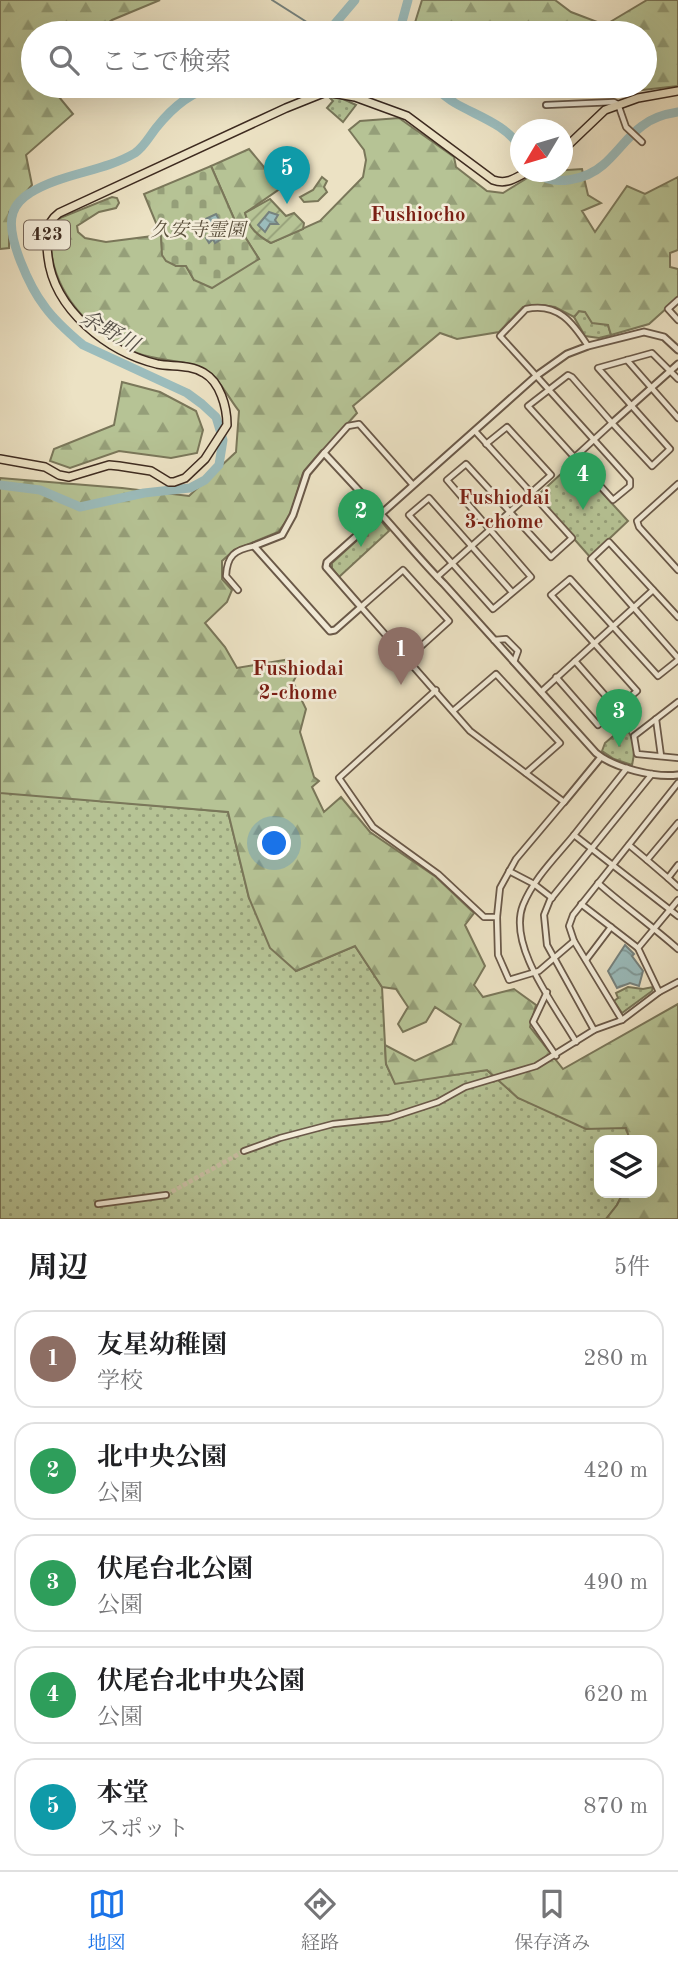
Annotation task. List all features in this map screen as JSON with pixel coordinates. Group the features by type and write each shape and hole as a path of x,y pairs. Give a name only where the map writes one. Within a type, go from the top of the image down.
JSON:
{"highway":[{"path":"657,94 678,91"},
{"name":"423","path":"0,459 45,467 58,475 69,477 108,466 119,466 152,471 169,482 174,482 190,474 205,459 225,429 226,415 218,389 205,373 159,364 122,351 96,333 72,309 53,278 48,260 47,231 54,216 83,201 311,98"},
{"name":"423","path":"358,98 407,116 493,180 501,183 510,181"},
{"path":"573,140 600,114 618,104 640,98"}],"street":[{"path":"546,105 614,102 618,104 629,130 642,142"},
{"path":"678,300 668,309 678,320"},
{"path":"588,346 572,321 553,310 526,309 500,336 548,389 630,480 630,486 613,499 528,406 548,389 568,376 572,377 652,466 670,449 598,368 652,353 678,379"},
{"path":"564,802 470,731 326,567 327,562 536,376 568,354 588,346 644,332 664,337 678,349"},
{"path":"627,360 678,418"},
{"path":"575,457 678,364"},
{"path":"238,590 226,576 226,563 235,552 282,535 293,515 307,473 348,426 359,424 413,485"},
{"path":"438,577 551,475 507,427 486,444"},
{"path":"475,431 572,538 551,557 466,464 447,480 531,577 493,609 409,515 429,498 512,592"},
{"path":"324,453 601,757 627,768 668,776 678,775"},
{"path":"677,487 637,521 639,527 678,570"},
{"path":"556,677 598,725 637,691 551,595 570,579 658,676 678,659 591,559 609,542 678,617"},
{"path":"254,546 330,631 335,630 402,569 449,621 407,659"},
{"path":"541,692 653,590"},
{"path":"494,640 506,639 518,651 514,662"},
{"path":"575,661 617,709"},
{"path":"453,711 496,674 560,743 526,773"},
{"path":"436,690 339,778 373,828 438,874 484,917 497,917"},
{"path":"678,702 634,736 637,754 678,758"},
{"path":"656,719 661,756"},
{"path":"574,941 535,972 509,980 498,955 497,917 500,888 516,859 601,757"},
{"path":"576,1042 525,955 519,930 522,907 534,884 627,768"},
{"path":"594,1030 547,945 544,915 552,898 653,773"},
{"path":"622,1020 574,941 569,926 581,904 678,783"},
{"path":"647,860 678,823"},
{"path":"574,835 678,916"},
{"path":"629,845 678,887"},
{"path":"668,878 678,865"},
{"path":"509,871 534,884 552,898"},
{"path":"598,883 678,949"},
{"path":"638,948 678,900"},
{"path":"581,904 638,948 659,992"},
{"path":"585,960 611,927"},
{"path":"244,1151 333,1124 389,1118 438,1102 465,1087 536,1066 594,1030 622,1020 659,992 678,982"},
{"path":"547,992 533,1022 556,1056"},
{"path":"98,1204 166,1195"}],"green space":[{"path":"0,0 160,0 111,21 21,21 21,98 60,98 73,114 26,155 32,185 9,212 9,248 0,249"},
{"path":"422,0 555,0 571,12 595,21 415,21"},
{"path":"647,0 678,0 678,86 657,88 657,21 612,21"},
{"path":"330,98 341,98 356,105 343,122 327,108 333,101"},
{"path":"399,118 454,157 456,167 487,191 503,193 521,182 573,182 573,170 582,169 588,195 601,203 582,211 595,232 627,186 645,194 678,177 678,250 670,253 670,267 678,269 678,298 649,324 611,335 608,325 592,323 585,312 579,311 574,317 555,307 541,305 523,307 499,332 457,339 440,333 353,406 357,413 303,473 290,516 278,532 234,550 222,561 222,579 232,590 227,602 205,623 225,647 237,668 290,659 299,671 293,682 306,709 300,732 314,777 319,781 312,787 324,812 341,797 370,832 436,877 474,913 465,925 485,966 474,985 483,997 514,989 536,1005 530,1027 563,1069 678,1004 678,1219 606,1219 620,1198 657,1198 657,1135 628,1135 626,1128 586,1129 518,1098 487,1070 395,1084 386,1064 385,1045 415,1061 452,1044 461,1024 435,1007 426,1022 403,1032 398,1024 408,1007 396,989 382,987 355,946 296,971 270,948 249,898 228,812 0,793 0,478 189,496 236,452 239,411 210,373 198,366 137,353 108,337 82,316 56,273 50,238 55,220 112,197 117,198 119,203 116,208 99,212 77,226 78,232 85,238 106,242 161,235 162,249 176,266 186,266 194,280 259,259 235,221 211,166 249,149 264,167 269,178 280,184 281,188 245,213 255,231 271,243 320,221 363,177 366,160 364,150 349,130 360,121"},
{"name":"久安寺霊園","path":"211,166 235,221 259,259 212,288 194,280 186,266 176,266 166,261 162,255 161,235 144,194"},
{"path":"322,177 327,181 324,187 327,192 318,201 304,202 300,197 313,190"},
{"path":"270,199 286,216 294,213 304,223 303,229 271,243 258,234 245,213"},
{"path":"579,311 608,325 611,335 599,338 585,336 574,317"},
{"path":"122,382 160,392 196,411 203,430 197,453 171,458 119,451 70,468 50,461 54,449 114,425"},
{"path":"574,462 628,521 590,557 538,498 539,494"},
{"path":"377,522 382,522 389,531 339,577 332,568 332,563"},
{"path":"625,726 633,745 632,765 614,759 602,751 605,743"},
{"path":"0,792 228,812 249,898 296,971 355,946 382,987 386,1064 395,1083 487,1070 518,1098 626,1128 628,1135 594,1135 594,1198 620,1198 606,1219 0,1219"},
{"path":"628,987 653,987 652,991 622,1013 614,1001 618,998 616,993"}],"water":[{"path":"269,212 278,215 275,220 278,224 270,224 265,232 258,225"},
{"path":"216,214 221,223 213,229 216,232 223,228 228,235 215,243 213,239 209,243 206,238 213,233 210,229 204,233 199,222"},
{"path":"625,945 634,954 632,956 643,971 639,986 630,983 617,988 608,971"}],"waterway":[{"path":"272,0 305,21"},
{"name":"余野川","path":"337,21 355,0"},
{"name":"余野川","path":"402,21 408,0"},
{"name":"余野川","path":"0,485 40,490 80,507 144,493 190,488 205,480 219,465 223,440 216,417 187,393 83,345 68,332 39,299 16,248 13,235 13,213 27,195 42,186 135,153 162,121 188,98"},
{"name":"余野川","path":"448,98 499,126 510,135"},
{"name":"余野川","path":"573,179 603,165 646,123 659,116 678,112"}],"tunnel":[{"path":"166,1195 244,1151"}],"place":[{"name":"本堂","path":"287,204"},
{"name":"伏尾台北中央公園","path":"583,510"},
{"name":"北中央公園","path":"361,547"},
{"name":"友星幼稚園","path":"401,685"},
{"name":"伏尾台北公園","path":"619,747"}],"district":[{"name":"Fushiocho","path":"418,215"},
{"name":"Fushiodai 3-chome","path":"504,510"},
{"name":"Fushiodai 2-chome","path":"298,681"}]}
